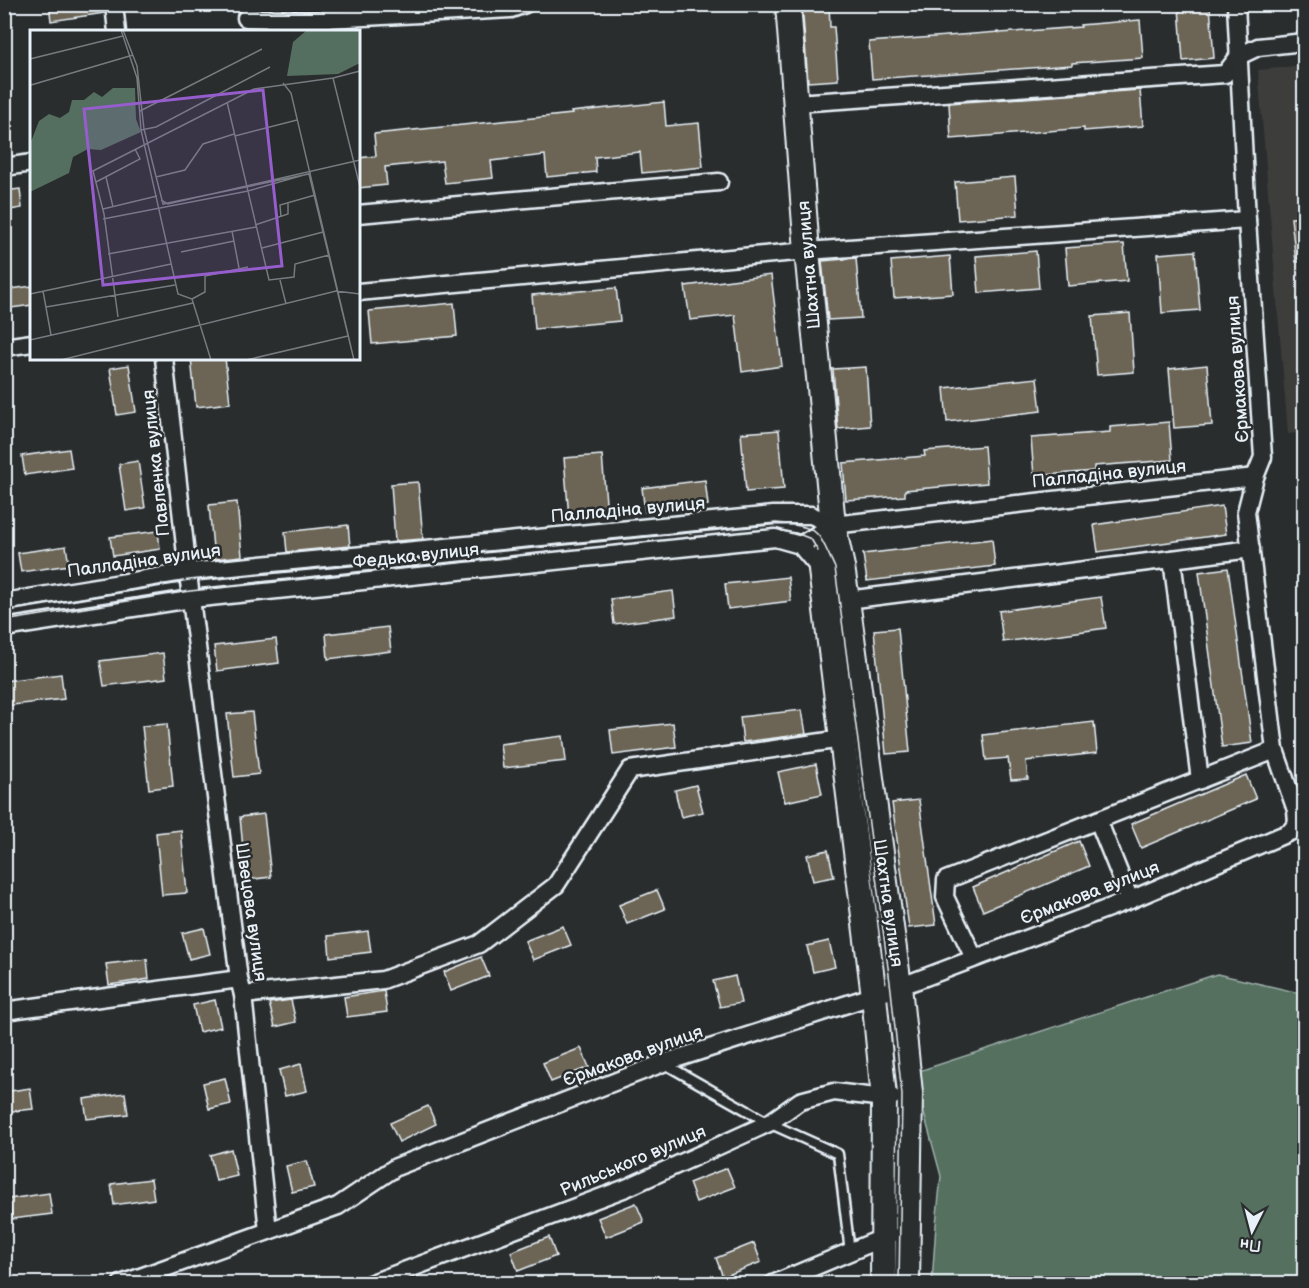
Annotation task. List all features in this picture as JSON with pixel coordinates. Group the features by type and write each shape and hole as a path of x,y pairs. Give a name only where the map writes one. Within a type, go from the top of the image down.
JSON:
{"main road":[{"name":"Шахтна вулиця","path":"788,4 807,251 833,525 847,600 900,987 910,1094 907,1284"},
{"name":"Шахтна вулиця","path":"833,525 821,570 874,996 884,1098 883,1284"}],"street":[{"path":"114,4 117,30"},
{"path":"246,18 310,26 511,9 525,4"},
{"name":"Єрмакова вулиця","path":"121,1284 338,1206 396,1167 663,1063 900,987 1130,900 1290,832 1297,823 1296,810 1275,750 1246,512 1263,457 1247,220 1236,4"},
{"path":"796,103 1225,74 1239,56 1258,46 1305,42"},
{"path":"4,167 30,163"},
{"path":"360,214 719,182"},
{"path":"360,292 807,251 1247,220"},
{"path":"4,347 30,343"},
{"name":"Павленка вулиця","path":"164,360 191,599"},
{"name":"Палладіна вулиця","path":"4,602 188,572 773,515 811,515 833,525 1255,477"},
{"path":"821,570 800,545 833,525"},
{"name":"Федька вулиця","path":"4,628 191,599 775,538 800,545"},
{"path":"847,600 1251,549"},
{"path":"1172,559 1200,780"},
{"name":"Швецова вулиця","path":"191,599 241,987 268,1231"},
{"path":"4,1011 241,987 383,980 479,944 556,885 630,770 842,739"},
{"path":"974,958 945,897 946,880 1275,750"},
{"path":"1098,820 1130,900"},
{"name":"Рильського вулиця","path":"369,1284 626,1188 770,1123 800,1101 834,1092 884,1098 910,1094"},
{"path":"773,1284 908,1228"}],"lane":[{"path":"663,1063 770,1123 838,1154 850,1252"}],"shaded area":[{"path":"1304,66 1304,432 1288,434 1258,70"}],"green space":[{"path":"1217,974 1304,994 1304,1283 932,1283 941,1176 913,1073"}],"building":[{"path":"49,4 104,4 104,13 51,21"},
{"path":"802,4 829,4 830,27 834,27 838,80 808,82"},
{"path":"1210,6 1214,58 1183,61 1179,8"},
{"path":"1140,20 1143,58 872,79 869,42 1081,27 1080,25"},
{"path":"1140,90 1143,126 1084,131 1084,128 951,139 949,103"},
{"path":"664,102 666,126 699,123 703,167 642,173 640,152 595,157 596,172 547,177 545,155 491,161 493,178 445,183 442,161 385,167 387,185 360,188 360,158 376,156 374,134 572,114 571,112"},
{"path":"1015,177 1018,215 958,220 955,182"},
{"path":"20,189 22,208 4,211 4,191"},
{"path":"1305,217 1305,261 1296,262 1291,218"},
{"path":"1124,244 1127,281 1068,286 1065,248"},
{"path":"1036,251 1039,288 979,293 976,256"},
{"path":"1195,251 1200,310 1162,313 1158,254"},
{"path":"950,256 953,294 894,298 891,261"},
{"path":"856,258 861,318 828,320 822,261"},
{"path":"771,275 782,366 742,372 735,315 690,320 685,286"},
{"path":"30,286 30,305 4,309 4,290"},
{"path":"616,288 620,321 535,329 532,295"},
{"path":"454,303 457,336 372,344 369,311"},
{"path":"1130,313 1134,372 1097,375 1092,316"},
{"path":"191,360 225,360 230,403 196,407"},
{"path":"129,365 136,412 117,415 110,368"},
{"path":"1207,365 1212,425 1174,428 1169,369"},
{"path":"866,367 870,426 838,429 833,369"},
{"path":"1037,378 1041,411 947,422 944,388"},
{"path":"1169,422 1172,460 1094,466 1094,471 1034,476 1031,438 1110,432 1110,427"},
{"path":"779,430 784,489 746,492 741,433"},
{"path":"984,446 987,483 905,490 905,496 846,500 843,463 925,456 924,451"},
{"path":"69,449 72,468 25,475 22,456"},
{"path":"602,455 607,514 569,517 564,458"},
{"path":"138,461 145,508 126,511 119,464"},
{"path":"705,480 708,505 645,512 642,488"},
{"path":"418,482 423,539 395,541 391,484"},
{"path":"237,502 242,556 214,559 209,505"},
{"path":"1222,506 1226,534 1098,552 1094,525"},
{"path":"348,525 350,546 287,552 285,532"},
{"path":"158,531 160,549 113,556 110,537"},
{"path":"992,539 995,566 867,581 863,554"},
{"path":"66,546 69,565 21,572 18,553"},
{"path":"1228,568 1252,743 1222,747 1199,572"},
{"path":"788,577 791,601 728,609 725,584"},
{"path":"673,591 676,616 614,624 611,599"},
{"path":"1101,597 1106,628 1003,642 999,611"},
{"path":"388,627 391,651 328,659 326,634"},
{"path":"898,628 910,752 886,754 874,630"},
{"path":"276,639 279,663 217,671 214,646"},
{"path":"163,653 166,678 104,686 100,661"},
{"path":"61,674 64,699 4,706 4,681"},
{"path":"802,710 806,734 743,742 740,717"},
{"path":"252,712 259,774 234,777 227,714"},
{"path":"1094,722 1097,753 1026,761 1028,779 1011,780 1008,758 986,760 983,735"},
{"path":"673,723 676,747 613,755 610,730"},
{"path":"167,724 173,786 149,789 142,726"},
{"path":"563,736 566,761 503,768 500,744"},
{"path":"816,764 822,794 785,802 778,772"},
{"path":"1246,775 1256,799 1141,848 1131,824"},
{"path":"696,785 703,812 681,817 675,790"},
{"path":"919,800 936,925 909,928 892,803"},
{"path":"264,814 271,877 246,880 240,817"},
{"path":"181,830 187,893 162,895 156,833"},
{"path":"1079,841 1089,866 983,911 973,887"},
{"path":"828,850 834,877 813,881 807,855"},
{"path":"657,890 665,909 627,924 619,905"},
{"path":"563,926 571,945 533,960 525,941"},
{"path":"204,928 210,954 189,959 182,933"},
{"path":"368,931 371,952 330,957 328,936"},
{"path":"829,941 835,967 813,972 807,946"},
{"path":"481,957 489,976 451,991 444,972"},
{"path":"147,959 149,979 109,985 106,964"},
{"path":"735,976 741,1003 720,1007 713,981"},
{"path":"384,991 387,1012 347,1017 344,997"},
{"path":"215,1000 221,1027 199,1032 193,1005"},
{"path":"291,1000 296,1022 275,1027 269,1003"},
{"path":"581,1048 589,1067 551,1082 543,1063"},
{"path":"301,1064 307,1091 285,1096 279,1070"},
{"path":"225,1078 231,1104 209,1109 203,1083"},
{"path":"30,1088 33,1109 4,1112 4,1092"},
{"path":"125,1093 128,1114 87,1119 84,1099"},
{"path":"428,1106 436,1124 399,1142 390,1123"},
{"path":"231,1149 237,1176 216,1181 210,1155"},
{"path":"307,1161 314,1187 292,1192 286,1166"},
{"path":"727,1168 735,1187 696,1202 689,1183"},
{"path":"151,1179 154,1199 114,1205 111,1184"},
{"path":"49,1193 52,1214 12,1219 9,1199"},
{"path":"636,1203 644,1222 606,1237 598,1218"},
{"path":"549,1237 556,1256 518,1271 511,1252"},
{"path":"754,1243 761,1262 723,1277 716,1258"}],"tram line":[{"path":"4,611 189,580 776,523 801,526 815,532 835,568 891,990 902,1095 899,1284"},
{"path":"782,531 811,539 818,551"},
{"path":"4,621 190,591 516,557"}]}
